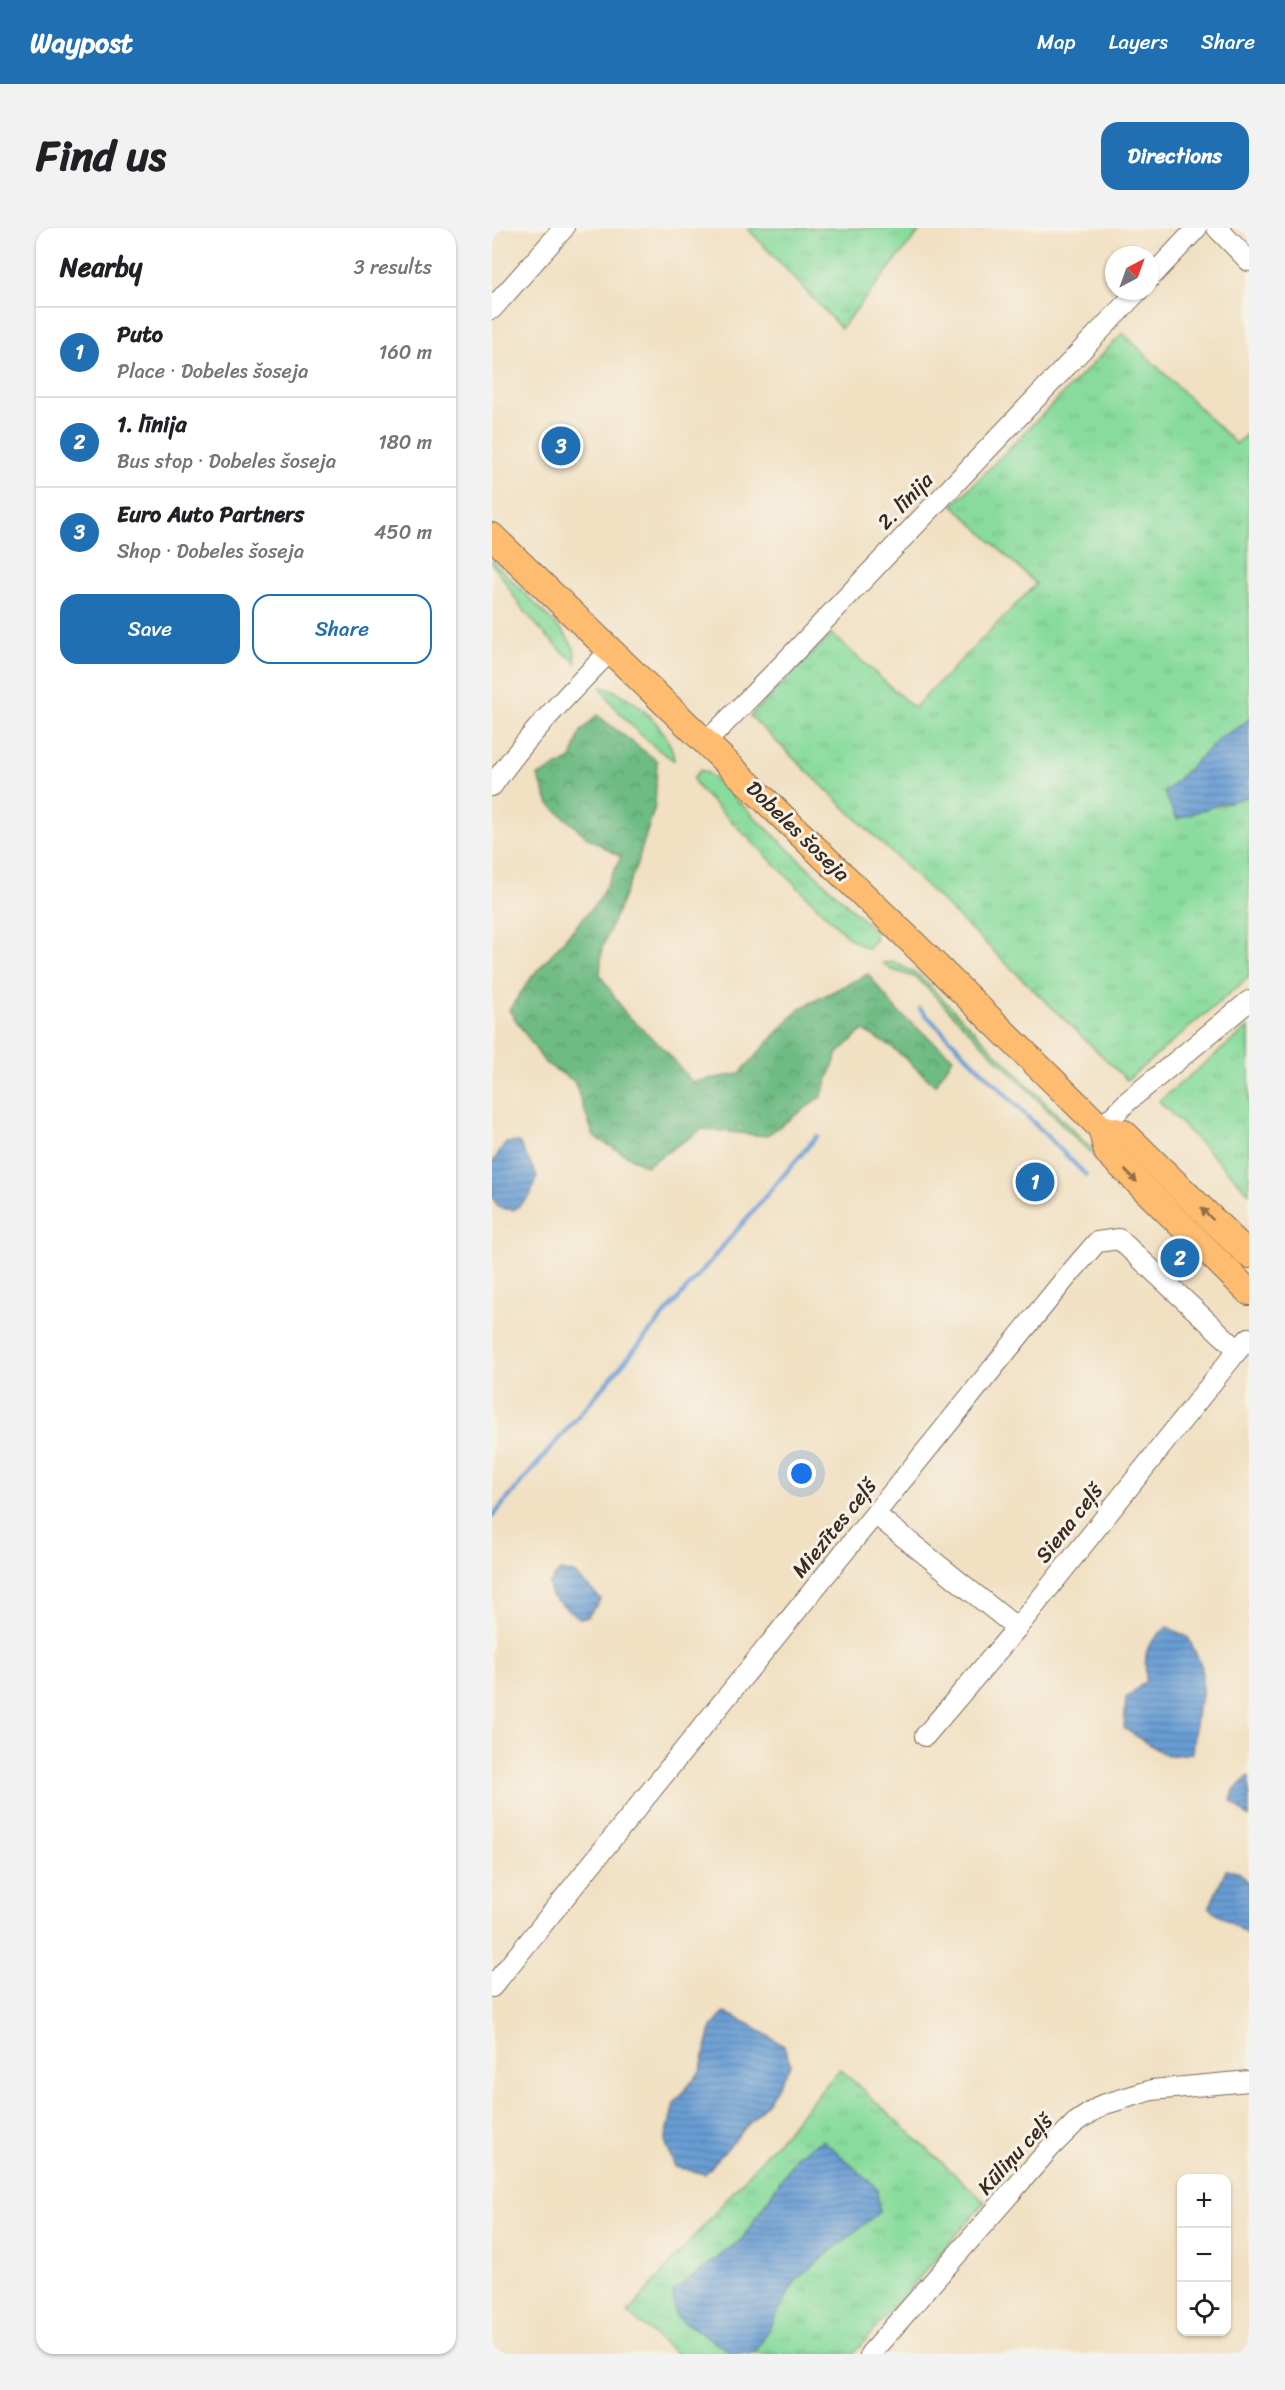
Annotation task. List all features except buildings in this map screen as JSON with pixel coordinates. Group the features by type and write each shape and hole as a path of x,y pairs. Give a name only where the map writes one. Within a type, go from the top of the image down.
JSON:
{"main road":[{"name":"Dobeles šoseja","path":"492,536 1101,1128 1107,1152 1249,1292"},
{"name":"Dobeles šoseja","path":"1101,1128 1124,1133 1249,1255"}],"street":[{"path":"492,309 564,228"},
{"path":"1159,268 1197,228"},
{"path":"1217,228 1249,261"},
{"name":"2. līnija","path":"706,742 791,656 1129,300"},
{"path":"492,786 541,724 610,650"},
{"path":"1101,1128 1128,1101 1249,1001"},
{"name":"Miezītes ceļš","path":"492,1987 1097,1242 1119,1239 1243,1344"},
{"name":"Siena ceļš","path":"925,1736 1017,1628 1243,1344"},
{"path":"876,1515 1017,1628"},
{"name":"Kūliņu ceļš","path":"870,2354 1050,2148 1075,2123 1102,2105 1152,2090 1249,2081"}],"green space":[{"path":"747,228 922,228 841,328"},
{"path":"1123,333 1236,444 1249,432 1249,977 1127,1080 750,716 832,634 914,708 1036,584 953,505"},
{"path":"492,560 565,634 574,648 576,663 534,623 492,565"},
{"path":"601,687 624,696 648,714 666,737 674,760 633,727"},
{"path":"597,715 657,761 655,806 636,867 602,948 600,975 625,1013 666,1051 692,1082 739,1074 800,1008 868,974 898,1012 953,1058 935,1085 892,1047 863,1030 838,1053 821,1097 766,1136 702,1129 646,1166 594,1137 574,1081 545,1063 509,1010 531,978 598,901 621,857 588,838 549,804 538,776 571,759 580,733"},
{"path":"700,770 707,772 873,929 876,939 868,949 849,938 700,790 693,779"},
{"path":"894,962 920,976 1114,1172 1110,1173 917,978 890,969 883,963"},
{"path":"1249,1027 1249,1193 1159,1101"},
{"path":"840,2069 985,2202 853,2354 676,2354 628,2313"}],"water":[{"path":"1249,719 1249,797 1177,819 1164,793 1222,736"},
{"path":"519,1142 537,1176 530,1196 514,1210 499,1208 492,1197 492,1163 506,1143"},
{"path":"560,1571 574,1573 601,1599 587,1617 579,1618 551,1596 549,1584"},
{"path":"1167,1627 1188,1637 1202,1667 1202,1697 1197,1709 1192,1753 1167,1756 1124,1728 1126,1698 1146,1681 1147,1650 1153,1639"},
{"path":"1249,1776 1249,1817 1231,1801 1234,1790"},
{"path":"1226,1870 1238,1872 1249,1884 1249,1935 1209,1908"},
{"path":"724,2012 753,2026 784,2046 791,2064 767,2103 705,2174 675,2167 665,2141 674,2103 700,2072 711,2029"},
{"path":"823,2140 877,2188 879,2212 796,2280 756,2352 734,2354 675,2316 673,2292 742,2239 798,2154"}],"waterway":[{"path":"920,1009 1086,1175"},
{"path":"492,1517 817,1136"}],"place":[{"name":"Euro Auto Partners","path":"561,446"},
{"name":"Puto","path":"1035,1182"},
{"name":"1. līnija","path":"1180,1258"}]}
